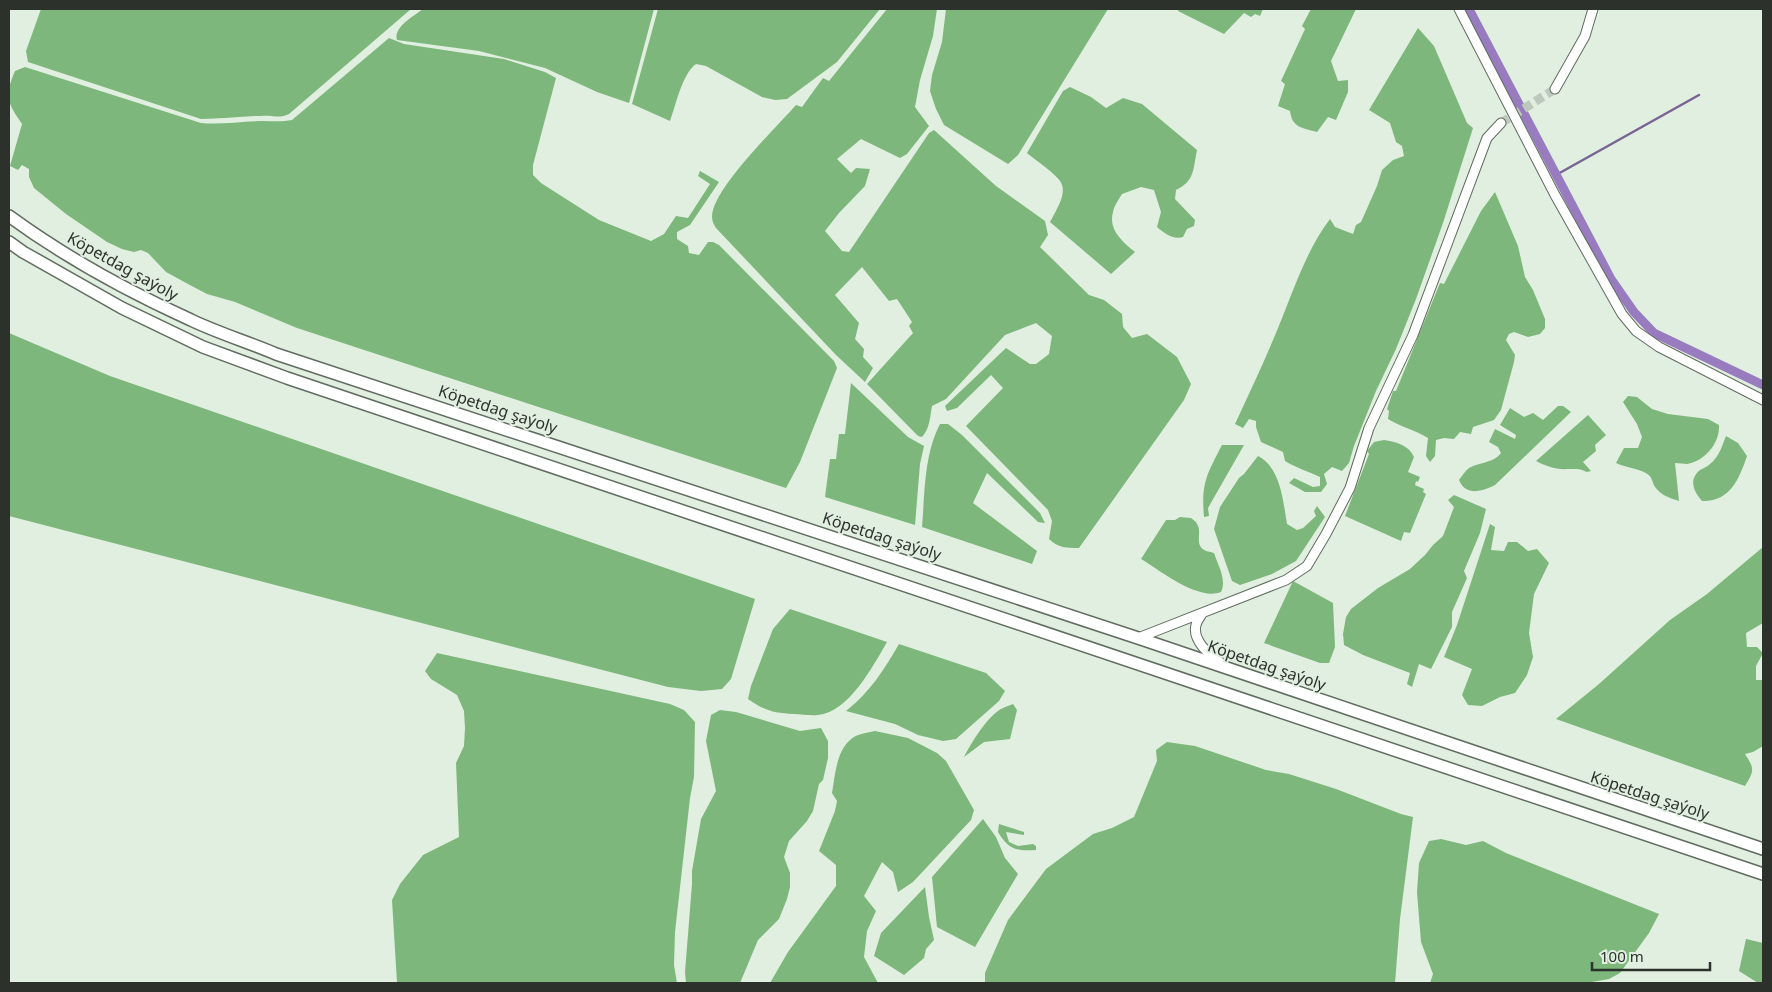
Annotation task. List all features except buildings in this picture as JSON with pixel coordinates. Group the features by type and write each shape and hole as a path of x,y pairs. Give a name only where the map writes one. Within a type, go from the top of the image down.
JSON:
{"main road":[{"name":"Köpetdag şaýoly","path":"9,216 30,232 103,276 192,320 276,354 1138,638 1763,849"},
{"path":"9,242 23,252 130,312 204,347 287,378 1763,874"}],"street":[{"path":"1459,9 1555,195 1622,314 1636,331 1659,347 1763,400"},
{"path":"1555,89 1585,36 1593,9"},
{"path":"1138,638 1286,580 1307,566 1350,488 1369,428 1413,335 1487,138 1501,123"},
{"path":"1202,614 1196,627 1196,636 1211,657 1234,671"}],"green space":[{"path":"41,9 411,9 289,114 279,117 254,116 201,119 28,62 26,51"},
{"path":"423,9 654,9 629,103 597,92 545,68 479,51 397,40 398,31 401,26"},
{"path":"658,9 880,9 837,62 787,99 775,100 762,97 706,66 696,64 683,82 670,121 632,104"},
{"path":"887,9 937,9 933,36 920,80 915,107 929,126 907,154 900,158 861,139 837,159 851,173 856,168 870,169 865,186 825,231 842,251 849,252 929,133 934,130 996,186 1045,221 1048,235 1040,247 1089,295 1104,300 1122,314 1123,327 1132,338 1147,334 1177,357 1191,384 1184,400 1079,548 1059,546 1049,539 1052,521 1048,510 966,426 1003,388 991,375 957,408 947,411 945,406 1006,348 1030,364 1036,364 1049,354 1052,336 1036,323 1005,335 946,399 932,406 927,430 922,437 918,436 867,384 913,333 909,326 912,322 897,299 889,301 862,267 835,295 859,323 855,339 864,349 863,357 873,368 865,382 836,355 716,228 713,221 715,205 722,191 746,159 796,105 802,107 823,78 829,81"},
{"path":"946,9 1108,9 1018,155 1008,164 944,125 936,109 930,91 932,75 942,42"},
{"path":"1179,9 1263,9 1260,16 1255,14 1251,17 1244,13 1224,34 1178,11"},
{"path":"1311,9 1356,9 1331,61 1338,81 1348,80 1348,92 1336,120 1328,117 1317,132 1296,124 1291,117 1290,111 1278,106 1285,84 1281,81 1305,29 1302,26"},
{"path":"1418,28 1434,46 1467,123 1473,128 1443,223 1416,299 1396,349 1376,391 1349,463 1342,471 1332,467 1324,474 1327,484 1321,492 1305,492 1289,483 1294,478 1313,487 1320,486 1320,477 1293,466 1285,461 1283,452 1261,442 1256,421 1249,419 1243,428 1235,424 1271,345 1306,260 1321,232 1330,219 1335,227 1353,234 1356,225 1361,222 1382,170 1393,160 1404,156 1402,146 1396,142 1390,123 1369,110"},
{"path":"389,38 404,44 504,59 545,72 556,78 533,165 533,175 541,183 599,220 651,241 664,234 676,216 688,218 710,184 698,176 700,171 719,182 690,225 677,232 677,239 688,246 689,253 699,255 708,242 719,245 834,361 837,368 800,462 786,488 297,328 235,302 207,294 166,272 148,253 141,250 134,252 122,249 107,242 66,214 34,188 29,177 29,169 22,165 18,170 10,166 22,124 10,104 8,93 15,71 25,67 201,123 285,121 292,120"},
{"path":"1070,87 1091,97 1106,108 1123,98 1142,104 1197,150 1192,174 1187,183 1176,190 1175,199 1195,220 1194,226 1187,229 1183,237 1176,238 1169,235 1157,227 1161,212 1154,190 1141,187 1122,194 1114,210 1113,224 1118,235 1135,252 1111,274 1050,222 1063,194 1062,185 1052,173 1027,153 1063,91"},
{"path":"1495,192 1518,246 1525,277 1533,290 1545,319 1545,328 1540,334 1528,337 1514,332 1509,334 1506,340 1515,355 1501,410 1494,420 1473,427 1471,434 1460,432 1454,439 1444,438 1436,440 1435,456 1430,462 1426,456 1428,438 1388,419 1389,411 1387,409 1440,283 1444,284 1481,211"},
{"path":"9,333 110,376 755,599 731,679 722,689 701,691 668,687 9,516"},
{"path":"851,383 908,437 924,446 920,464 915,525 825,497 830,459 836,459 839,434 845,434"},
{"path":"1628,396 1637,397 1652,409 1668,414 1708,419 1719,425 1717,438 1705,455 1687,464 1675,463 1679,501 1660,492 1646,473 1616,463 1624,448 1638,448 1642,437 1637,424 1623,402"},
{"path":"1558,406 1563,406 1571,412 1495,485 1480,491 1470,491 1462,485 1459,480 1469,468 1491,461 1501,453 1498,447 1489,442 1495,429 1515,439 1516,435 1500,425 1510,408 1524,417 1533,413 1543,420"},
{"path":"1588,415 1606,435 1595,445 1596,451 1583,462 1591,471 1555,468 1536,461"},
{"path":"940,424 948,424 962,435 1040,513 1045,523 1038,522 987,473 973,503 1037,551 1032,564 922,527 928,461"},
{"path":"1726,436 1738,443 1747,456 1744,465 1732,488 1720,498 1702,501 1695,490 1694,478 1700,470 1716,458"},
{"path":"1384,440 1402,445 1412,453 1414,457 1408,472 1420,477 1415,485 1424,489 1423,492 1426,494 1410,533 1404,532 1401,541 1345,516 1369,454 1367,451 1374,442"},
{"path":"1222,445 1244,445 1208,508 1209,516 1204,517 1203,495 1206,479"},
{"path":"1258,456 1272,468 1280,486 1287,524 1297,530 1303,528 1316,516 1314,511 1317,506 1325,517 1296,561 1272,574 1240,585 1232,581 1214,529 1220,507 1239,478"},
{"path":"1454,495 1486,509 1480,533 1464,571 1467,578 1452,612 1452,627 1431,669 1419,664 1412,687 1407,684 1410,673 1363,655 1344,645 1343,634 1346,617 1351,609 1378,588 1410,569 1443,536 1454,507 1448,500"},
{"path":"1180,517 1191,518 1196,522 1199,527 1200,546 1206,551 1214,553 1220,567 1223,583 1221,592 1212,594 1191,589 1141,559 1166,520 1175,520"},
{"path":"1490,524 1495,527 1491,550 1504,551 1508,542 1517,542 1528,551 1537,549 1549,563 1534,594 1529,633 1533,657 1527,675 1515,693 1500,697 1482,706 1468,705 1462,695 1472,669 1444,657 1457,625"},
{"path":"1763,547 1763,623 1746,633 1747,647 1757,647 1763,653 1756,666 1756,680 1763,680 1763,746 1745,754 1752,770 1745,786 1556,719 1599,684 1670,620 1707,594"},
{"path":"1293,581 1333,603 1335,647 1329,663 1320,663 1264,643"},
{"path":"790,609 887,642 867,675 850,697 840,706 829,712 818,715 781,713 765,709 748,699 751,686 773,629"},
{"path":"899,644 986,673 1005,691 999,701 956,739 943,741 918,735 895,724 846,711 855,704 876,680"},
{"path":"437,653 670,704 684,710 695,722 694,777 675,932 674,965 677,983 397,983 392,900 400,884 423,855 459,837 456,763 464,746 464,711 457,695 431,679 425,671"},
{"path":"1013,704 1017,710 1010,739 984,742 964,757 990,718 1001,709"},
{"path":"720,710 736,712 800,731 821,728 828,741 828,758 823,780 819,784 813,811 807,821 789,841 784,857 790,873 790,887 787,899 779,919 758,940 740,983 686,983 685,972 692,871 701,819 716,791 706,741 711,715"},
{"path":"875,731 908,738 937,753 946,761 974,810 971,820 913,882 898,892 893,872 882,862 864,896 876,911 867,931 864,957 878,983 770,983 788,952 836,886 836,865 819,851 835,811 837,801 832,793 837,766 841,752 851,739 861,734"},
{"path":"1167,742 1195,746 1266,770 1289,774 1413,817 1400,919 1395,983 985,983 985,973 1008,920 1046,869 1093,834 1112,828 1134,817 1157,761 1156,750"},
{"path":"983,819 996,837 1005,858 1018,874 975,947 937,927 932,877"},
{"path":"999,824 1024,832 1024,835 1006,832 1009,842 1018,846 1033,844 1036,846 1036,850 1023,850 1010,846 998,832"},
{"path":"1441,839 1466,845 1483,841 1506,853 1659,914 1649,933 1620,973 1609,979 1586,983 1430,983 1433,974 1421,942 1417,892 1419,863 1429,841"},
{"path":"925,887 934,940 926,949 924,958 904,975 874,956 881,933"},
{"path":"1746,939 1763,943 1763,983 1758,983 1739,971"}],"waterway":[{"path":"1469,9 1611,279 1634,312 1654,333 1763,385"},
{"path":"1556,175 1699,95"}],"tunnel":[{"path":"1501,123 1555,89"}]}
